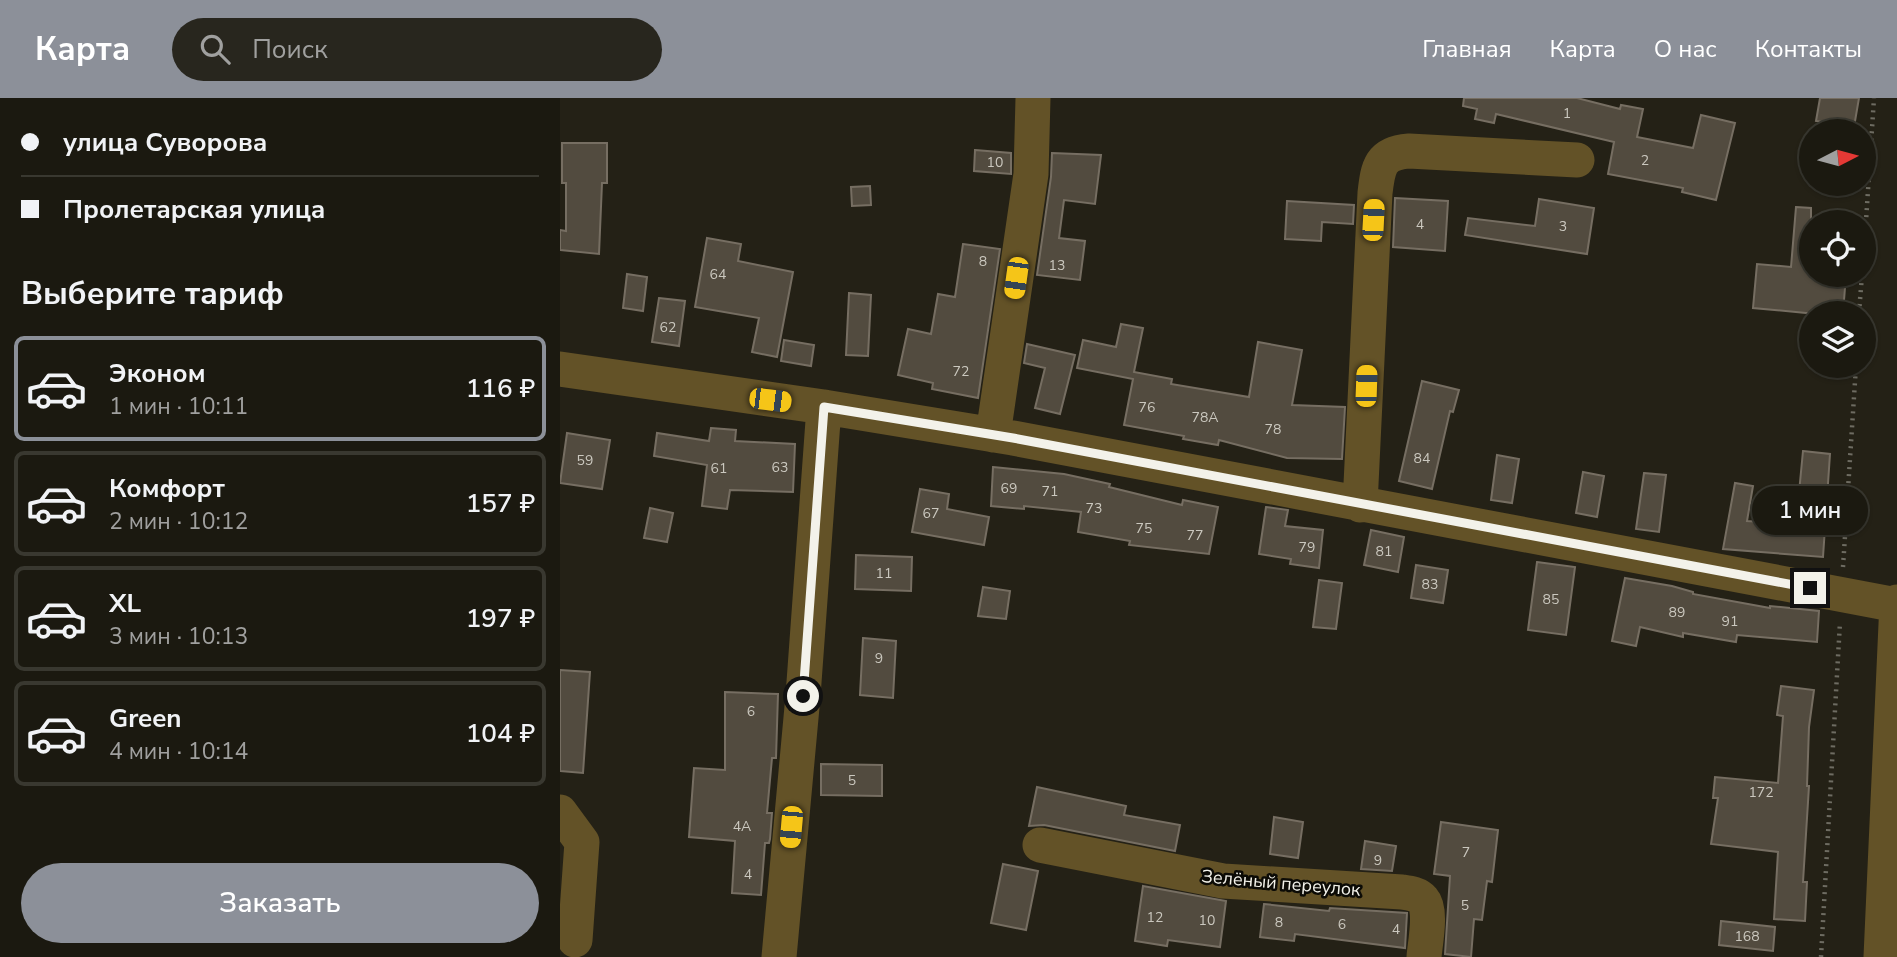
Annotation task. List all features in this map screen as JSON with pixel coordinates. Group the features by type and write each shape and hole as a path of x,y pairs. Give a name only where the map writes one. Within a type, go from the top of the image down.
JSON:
{"street":[{"path":"993,435 1031,174 1033,98"},
{"path":"1360,505 1374,192 1379,166 1387,156 1395,152 1409,151 1577,160"},
{"path":"560,369 824,407 993,435 1897,604 1881,957"},
{"path":"779,957 803,696 824,407"},
{"path":"560,812 582,842 575,940"},
{"name":"Зелёный переулок","path":"1040,845 1223,881 1415,895 1422,899 1428,910 1424,957"}],"path":[{"path":"1867,210 1874,98"},
{"path":"1821,957 1855,378"}],"building":[{"path":"1464,98 1577,98 1620,109 1621,105 1643,109 1637,137 1693,148 1701,115 1735,123 1716,200 1682,192 1683,188 1608,174 1614,142 1496,114 1494,123 1475,119 1477,109 1463,106"},
{"path":"1820,98 1859,98 1855,119 1816,119"},
{"path":"562,143 607,143 607,183 602,183 599,254 560,250 560,230 566,231 566,183 562,183"},
{"path":"975,150 1011,153 1011,174 974,171"},
{"path":"1052,153 1101,155 1095,204 1064,200 1059,238 1085,241 1080,280 1037,275"},
{"path":"870,186 871,205 852,206 851,187"},
{"path":"1395,198 1448,201 1445,251 1393,247"},
{"path":"1539,199 1594,208 1587,254 1465,235 1468,218 1535,226"},
{"path":"1287,201 1354,205 1353,224 1322,222 1321,241 1285,239"},
{"path":"1796,207 1811,208 1799,210 1799,287 1845,287 1844,301 1799,301 1799,312 1753,308 1757,264 1791,267"},
{"path":"707,238 741,244 738,261 793,272 777,357 752,352 759,318 695,307"},
{"path":"963,244 1000,249 978,398 932,389 933,383 898,375 908,329 931,334 938,294 955,297"},
{"path":"627,274 647,277 643,311 623,308"},
{"path":"849,293 871,295 868,356 846,355"},
{"path":"659,298 685,301 679,346 652,342"},
{"path":"1121,324 1143,328 1134,372 1172,379 1171,384 1249,397 1258,342 1302,350 1292,405 1345,407 1342,459 1287,458 1219,440 1218,445 1124,425 1133,379 1077,368 1083,340 1116,347"},
{"path":"784,340 814,345 811,366 781,361"},
{"path":"1027,344 1075,355 1060,414 1035,408 1045,368 1024,363"},
{"path":"1422,381 1459,390 1453,412 1450,411 1432,489 1399,481"},
{"path":"711,428 736,430 735,441 795,444 793,492 730,490 727,509 702,506 707,465 654,456 657,433 709,441"},
{"path":"567,433 610,440 602,489 560,483"},
{"path":"1803,451 1830,454 1823,557 1723,549 1735,483 1753,486 1747,521 1796,524"},
{"path":"1497,455 1519,459 1512,503 1491,500"},
{"path":"993,467 1064,474 1182,505 1183,500 1218,507 1209,554 1129,545 1130,541 1078,532 1081,512 1024,506 1024,509 991,506"},
{"path":"1583,472 1604,476 1597,517 1576,513"},
{"path":"1644,473 1666,475 1659,532 1636,529"},
{"path":"920,489 949,494 947,509 989,517 984,545 912,532"},
{"path":"1266,507 1288,510 1285,526 1323,530 1319,568 1290,564 1291,559 1259,554"},
{"path":"650,508 673,513 667,542 644,538"},
{"path":"1371,530 1404,537 1398,572 1364,565"},
{"path":"856,555 912,557 911,591 855,589"},
{"path":"1537,562 1575,567 1566,635 1528,630"},
{"path":"1416,565 1448,570 1443,603 1411,598"},
{"path":"1625,578 1770,608 1819,611 1817,642 1737,635 1736,642 1683,633 1683,637 1640,627 1636,646 1612,641"},
{"path":"1319,580 1342,583 1336,629 1313,627"},
{"path":"983,587 1010,591 1006,619 978,616"},
{"path":"863,638 896,641 893,698 860,695"},
{"path":"560,670 590,672 583,773 560,771"},
{"path":"1781,686 1814,690 1809,727 1809,786 1803,882 1807,882 1805,921 1774,919 1778,852 1711,844 1718,798 1713,798 1715,777 1778,783 1783,716 1777,715"},
{"path":"725,692 778,694 776,758 772,758 767,813 772,813 770,839 769,843 765,843 761,895 732,893 735,841 689,837 694,768 725,770"},
{"path":"821,764 882,765 882,796 821,795"},
{"path":"1037,787 1126,806 1124,815 1180,825 1175,851 1044,825 1029,826"},
{"path":"1274,817 1303,822 1298,858 1270,854"},
{"path":"1441,822 1498,830 1492,882 1487,881 1482,920 1474,919 1471,957 1445,954 1450,876 1434,874"},
{"path":"1365,841 1396,846 1392,871 1361,869"},
{"path":"1003,864 1038,871 1026,930 991,923"},
{"path":"1143,886 1226,901 1220,947 1168,940 1167,946 1135,941"},
{"path":"1264,904 1329,911 1330,908 1407,913 1405,948 1295,934 1294,941 1260,937"},
{"path":"1721,921 1775,927 1773,951 1719,945"}],"route":[{"path":"803,696 824,407 1013,438 1810,588"}]}
